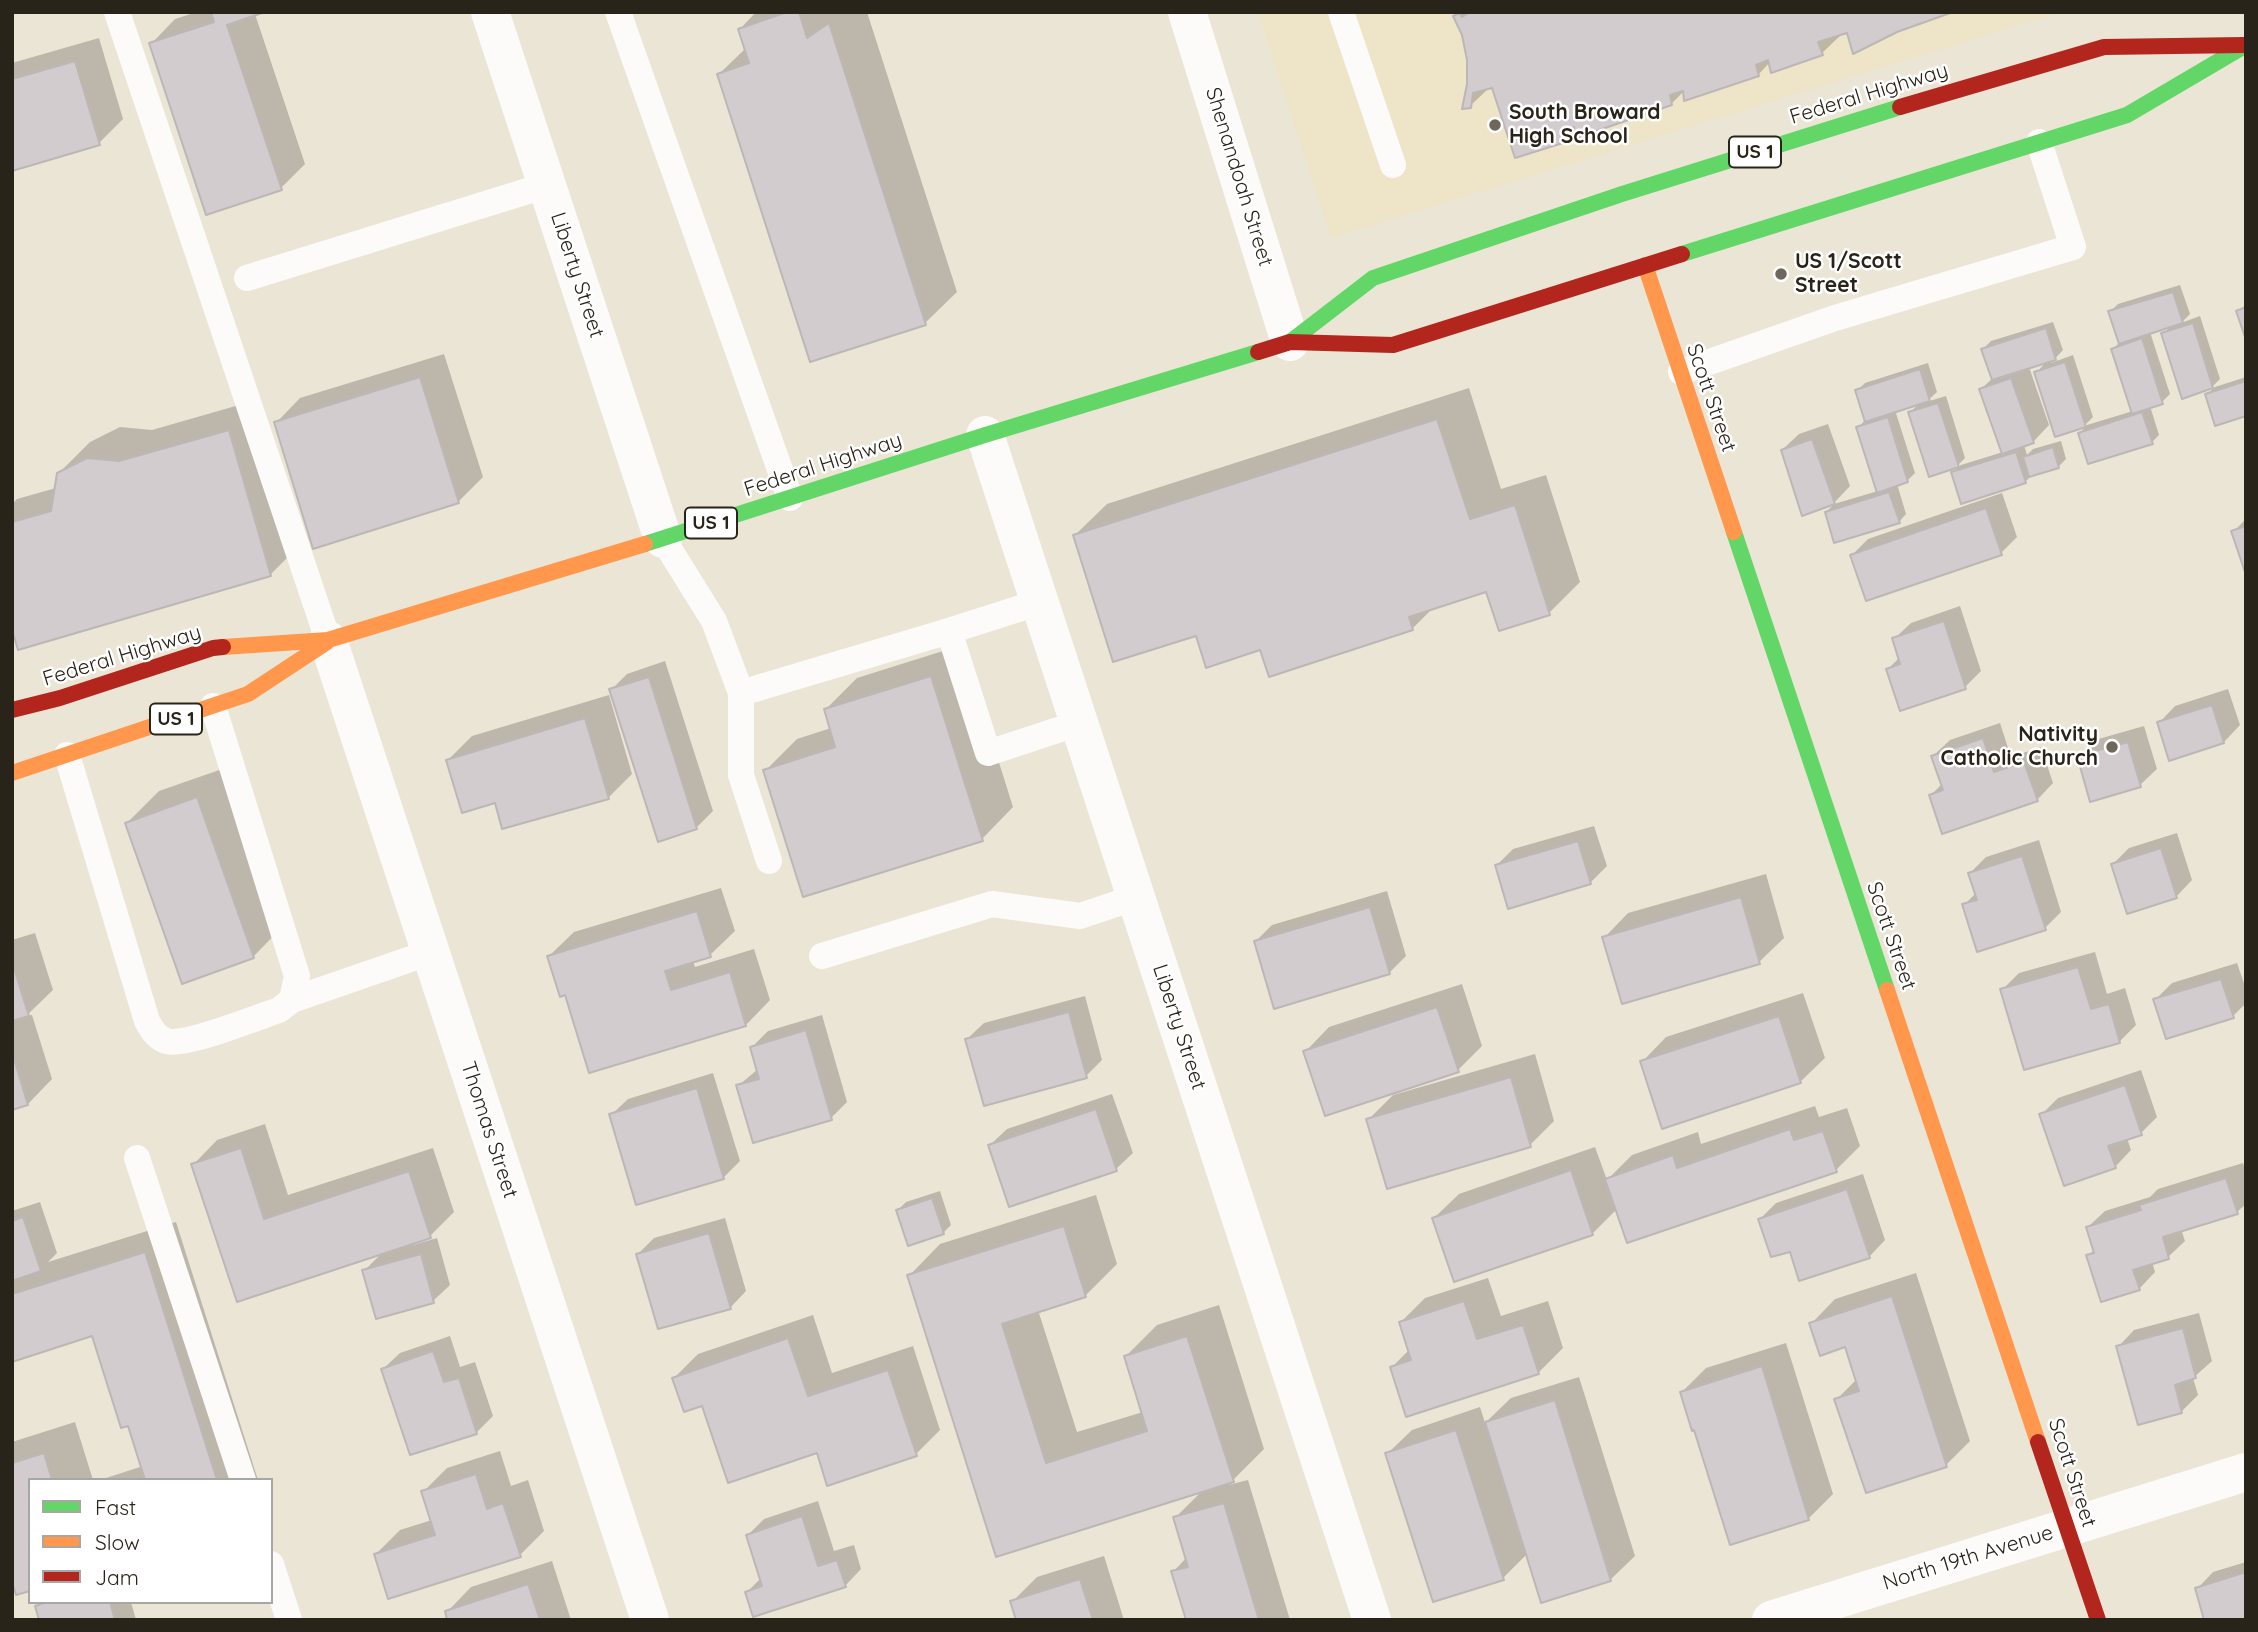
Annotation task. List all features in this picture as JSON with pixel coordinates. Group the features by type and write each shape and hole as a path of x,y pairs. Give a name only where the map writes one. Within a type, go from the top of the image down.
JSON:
{"main road":[{"name":"Federal Highway","path":"12,710 60,698 213,648 328,640 663,539 985,435 1290,342 1393,345 2127,115 2246,45"},
{"name":"Federal Highway","path":"1290,342 1373,278 1622,194 1921,100 2104,47 2246,45"},
{"name":"Scott Street","path":"1645,265 2098,1620"},
{"name":"Federal Highway","path":"12,773 248,694 328,640"}],"street":[{"name":"Liberty Street","path":"490,12 663,539"},
{"name":"Shenandoah Street","path":"1187,12 1290,342"},
{"name":"Liberty Street","path":"985,435 1373,1620"},
{"name":"Thomas Street","path":"328,640 650,1620"},
{"name":"North 19th Avenue","path":"1771,1620 2246,1472"}],"lane":[{"path":"117,12 328,640"},
{"path":"618,12 790,498"},
{"path":"1341,12 1393,165"},
{"path":"1681,372 1835,318 2073,247 2039,142"},
{"path":"247,278 547,185"},
{"path":"663,539 715,621 741,693 741,775 769,861"},
{"path":"741,693 1040,602"},
{"path":"949,631 988,753 1079,723"},
{"path":"214,706 298,976 292,1000"},
{"path":"67,755 147,1021 154,1034 169,1042 186,1041 279,1010 292,1000 431,952"},
{"path":"822,956 992,904 1080,916 1137,897"},
{"path":"137,1158 242,1478"},
{"path":"273,1570 289,1620"}],"shaded area":[{"name":"South Broward High School","path":"1258,12 2061,12 1331,238"}],"building":[{"path":"211,12 265,12 227,25 282,190 206,215 149,43 214,22"},
{"path":"787,12 799,12 807,38 829,23 926,325 810,362 717,74 749,63 738,29"},
{"path":"1470,12 1953,12 1897,32 1853,54 1847,33 1818,42 1823,55 1771,73 1768,60 1756,65 1759,76 1684,101 1683,91 1670,95 1672,105 1576,138 1574,127 1563,131 1566,142 1515,158 1492,88 1473,93 1471,108 1462,109 1467,84 1467,60 1462,35 1453,16 1460,13 1462,17"},
{"path":"75,61 100,145 12,171 12,79"},
{"path":"2173,292 2183,323 2119,344 2108,311"},
{"path":"2246,307 2246,340 2236,311"},
{"path":"2193,323 2213,388 2182,399 2161,333"},
{"path":"2046,328 2056,360 1992,380 1981,349"},
{"path":"2142,338 2163,404 2132,414 2111,349"},
{"path":"2065,362 2086,427 2055,437 2034,372"},
{"path":"1920,369 1930,401 1865,422 1855,390"},
{"path":"420,377 459,503 313,549 274,422"},
{"path":"2011,378 2034,443 2002,454 1979,389"},
{"path":"2246,381 2246,416 2215,426 2205,394"},
{"path":"1938,403 1959,467 1929,477 1908,412"},
{"path":"2142,412 2153,444 2088,464 2078,433"},
{"path":"1888,417 1908,482 1877,493 1856,427"},
{"path":"1437,419 1470,519 1515,505 1550,615 1499,631 1486,592 1409,617 1413,630 1269,677 1260,650 1206,668 1196,636 1113,662 1073,535"},
{"path":"229,430 271,576 18,650 12,630 12,522 51,511 57,473 87,458 119,461"},
{"path":"1812,439 1835,504 1802,516 1781,450"},
{"path":"2053,447 2059,468 2029,477 2023,457"},
{"path":"2016,452 2026,483 1961,504 1951,472"},
{"path":"1889,492 1900,523 1834,543 1825,512"},
{"path":"1986,508 2002,555 1866,601 1850,555"},
{"path":"2246,526 2246,575 2231,531"},
{"path":"1944,621 1966,689 1900,711 1886,669 1900,664 1892,638"},
{"path":"931,676 983,841 803,897 763,770 835,747 824,709"},
{"path":"649,677 697,829 658,842 609,689"},
{"path":"2212,705 2224,743 2169,761 2157,722"},
{"path":"585,718 609,799 502,829 495,803 462,813 446,760"},
{"path":"1983,738 1994,772 2024,762 2038,801 1942,834 1929,795 1943,790 1931,756"},
{"path":"2128,742 2141,787 2090,802 2077,756"},
{"path":"197,797 254,958 182,984 125,823"},
{"path":"1578,841 1591,884 1508,909 1495,865"},
{"path":"2161,848 2177,898 2127,914 2111,864"},
{"path":"2022,856 2046,930 1977,952 1962,904 1977,900 1968,873"},
{"path":"1741,897 1760,964 1622,1004 1602,937"},
{"path":"1370,907 1390,974 1274,1009 1254,941"},
{"path":"697,911 711,957 665,971 671,990 730,972 746,1026 589,1073 565,995 560,997 547,956"},
{"path":"12,962 29,1016 12,1021"},
{"path":"2078,967 2091,1009 2109,1004 2120,1043 2024,1070 2000,989"},
{"path":"2221,979 2234,1018 2166,1039 2153,999"},
{"path":"1437,1007 1459,1072 1325,1116 1303,1051"},
{"path":"1069,1012 1087,1078 984,1106 965,1039"},
{"path":"1779,1016 1801,1083 1662,1129 1640,1061"},
{"path":"806,1030 832,1120 753,1143 736,1085 759,1079 750,1047"},
{"path":"12,1052 28,1105 12,1110"},
{"path":"1511,1077 1531,1147 1387,1189 1366,1119"},
{"path":"2125,1085 2142,1135 2108,1146 2116,1168 2064,1186 2039,1114"},
{"path":"697,1088 724,1179 636,1205 609,1114"},
{"path":"1096,1109 1117,1171 1009,1207 988,1145"},
{"path":"1790,1129 1794,1140 1823,1131 1837,1172 1627,1243 1605,1179 1673,1155 1677,1168"},
{"path":"241,1148 264,1219 409,1171 431,1238 237,1302 191,1164"},
{"path":"1571,1170 1593,1235 1454,1282 1432,1218"},
{"path":"2226,1178 2238,1214 2163,1237 2169,1259 2133,1270 2140,1290 2101,1302 2086,1255 2094,1253 2086,1227 2141,1210 2139,1205"},
{"path":"1847,1189 1870,1258 1799,1281 1790,1252 1771,1257 1758,1219"},
{"path":"932,1198 944,1234 908,1246 896,1210"},
{"path":"23,1217 41,1271 12,1281 12,1221"},
{"path":"1064,1226 1086,1297 1002,1324 1046,1463 1147,1431 1124,1356 1187,1336 1234,1482 996,1557 907,1275"},
{"path":"709,1233 731,1309 658,1329 636,1254"},
{"path":"145,1252 216,1478 144,1478 128,1426 121,1428 92,1336 12,1362 12,1294"},
{"path":"421,1254 434,1303 376,1319 362,1270"},
{"path":"1892,1296 1947,1467 1866,1493 1834,1399 1859,1391 1845,1347 1820,1356 1809,1323"},
{"path":"1464,1301 1477,1339 1523,1325 1539,1374 1406,1417 1390,1367 1411,1360 1399,1322"},
{"path":"2183,1328 2196,1378 2175,1385 2182,1413 2138,1425 2116,1346"},
{"path":"788,1338 808,1396 888,1370 917,1456 827,1486 817,1453 728,1483 702,1406 684,1412 672,1378"},
{"path":"433,1351 444,1382 459,1378 477,1434 410,1455 381,1369"},
{"path":"1762,1366 1809,1520 1730,1545 1680,1392"},
{"path":"1555,1400 1611,1581 1541,1603 1485,1422"},
{"path":"1456,1430 1504,1580 1433,1602 1385,1453"},
{"path":"44,1453 51,1478 28,1478 28,1592 16,1595 12,1582 12,1463"},
{"path":"476,1474 487,1509 503,1503 521,1557 388,1599 374,1554 435,1535 421,1491"},
{"path":"1224,1503 1259,1620 1186,1620 1171,1571 1188,1567 1173,1517"},
{"path":"802,1516 818,1566 837,1560 846,1587 753,1617 745,1592 762,1586 746,1535"},
{"path":"2246,1572 2246,1620 2204,1620 2195,1588"},
{"path":"1080,1579 1093,1620 1016,1620 1010,1601"},
{"path":"528,1584 540,1620 447,1620 445,1611"},
{"path":"111,1604 115,1620 39,1620 35,1606"}],"traffic: fast":[{"path":"1682,254 2127,115 2246,45"},
{"path":"1290,342 1373,278 1622,194 1900,107"},
{"path":"645,544 985,435 1258,352"},
{"path":"1734,532 1887,990"}],"traffic: slow":[{"path":"1645,265 1734,532"},
{"path":"223,647 328,640 645,544"},
{"path":"12,773 248,694 327,642"},
{"path":"1887,990 2038,1442"}],"traffic: jam":[{"path":"1900,107 2104,47 2244,45"},
{"path":"1258,352 1290,342 1393,345 1682,254"},
{"path":"12,710 60,698 223,647"},
{"path":"2038,1442 2098,1620"}],"place":[{"name":"South Broward High School","path":"1495,125"},
{"name":"US 1/Scott Street","path":"1781,274"},
{"name":"Nativity Catholic Church","path":"2112,747"}]}
